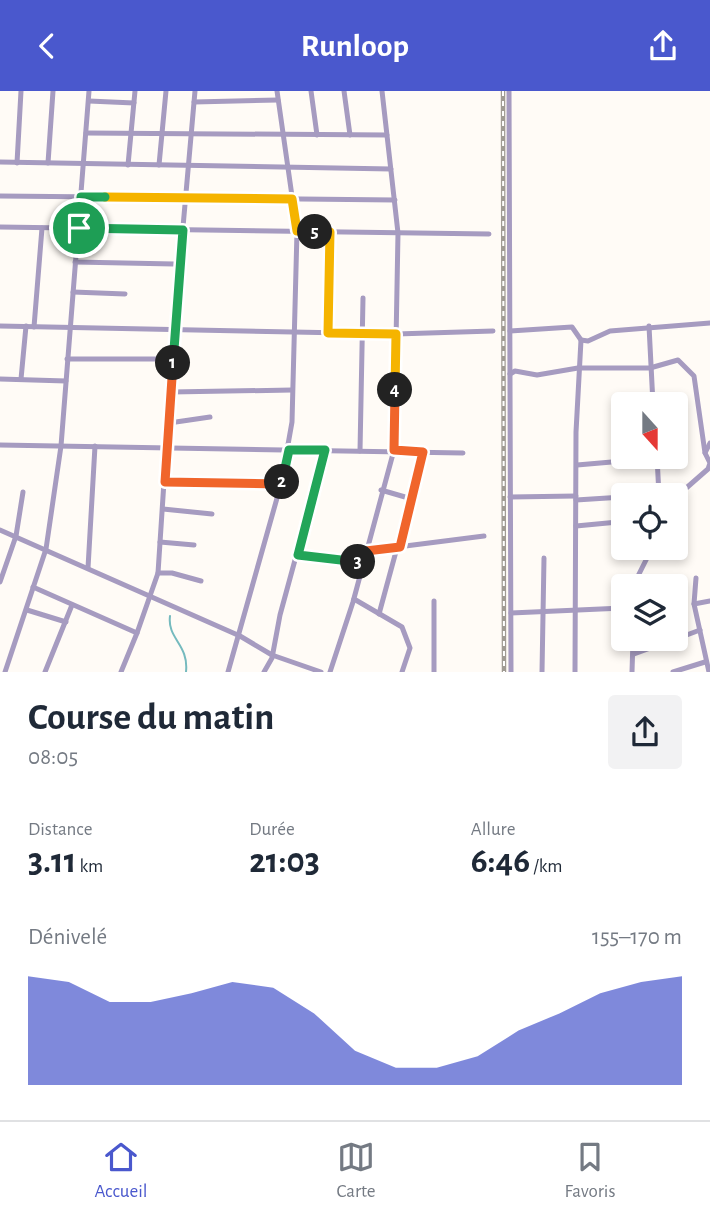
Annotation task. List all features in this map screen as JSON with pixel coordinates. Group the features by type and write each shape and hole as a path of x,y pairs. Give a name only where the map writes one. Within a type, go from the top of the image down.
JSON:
{"street":[{"path":"17,163 21,91"},
{"path":"48,163 53,91"},
{"path":"5,672 46,549 61,446 89,91"},
{"path":"128,165 135,91"},
{"path":"159,165 166,91"},
{"path":"121,672 151,598 158,573 174,329 195,91"},
{"path":"228,672 289,450 297,231 277,91"},
{"path":"311,91 317,135"},
{"path":"344,91 350,135"},
{"path":"330,672 354,599 381,490 394,450 398,233 382,91"},
{"path":"509,91 511,672"},
{"path":"194,102 278,100"},
{"path":"89,101 134,103"},
{"path":"86,133 387,135"},
{"path":"0,162 391,169"},
{"path":"0,196 395,201"},
{"path":"0,227 489,234"},
{"path":"34,327 42,228"},
{"path":"328,333 330,232"},
{"path":"75,262 174,264"},
{"path":"73,292 125,294"},
{"path":"360,451 363,298"},
{"path":"581,340 588,341 610,331 710,323"},
{"path":"0,326 396,334 493,331"},
{"path":"21,380 26,326"},
{"path":"649,326 652,392"},
{"path":"510,331 572,327 581,340 578,368 575,672"},
{"path":"67,359 173,359"},
{"path":"510,375 516,371 537,375 578,368 650,368 678,361 694,376 705,453 710,463 705,473 688,487"},
{"path":"0,379 66,381"},
{"path":"171,392 292,390"},
{"path":"169,423 210,417"},
{"path":"705,453 710,443"},
{"path":"0,445 463,453"},
{"path":"88,568 95,446"},
{"path":"264,672 272,655 280,615 325,450"},
{"path":"379,614 400,547 423,452"},
{"path":"577,465 611,462"},
{"path":"165,482 281,484"},
{"path":"381,490 412,499"},
{"path":"0,582 16,536 23,492"},
{"path":"510,498 611,497"},
{"path":"163,509 212,514"},
{"path":"576,526 611,523"},
{"path":"0,530 240,636 272,655 321,672"},
{"path":"366,551 484,536"},
{"path":"160,542 194,545"},
{"path":"298,555 363,563"},
{"path":"542,672 544,558"},
{"path":"158,573 172,573 201,581"},
{"path":"696,578 694,604 709,672"},
{"path":"33,587 137,633"},
{"path":"354,599 402,627 408,636 410,648 402,672"},
{"path":"434,601 434,672"},
{"path":"694,604 710,601"},
{"path":"45,672 72,605"},
{"path":"511,613 611,608"},
{"path":"27,610 66,622"},
{"path":"688,634 700,630"},
{"path":"632,672 634,651"},
{"path":"634,654 642,651"},
{"path":"673,672 705,662"}],"waterway":[{"path":"170,616 172,631 184,655 186,672"}],"railway":[{"path":"503,91 504,672"}],"route":[{"path":"81,197 292,199 297,231 330,232 328,333 396,334 394,450 423,452 400,547 366,551 363,563 298,555 325,450 289,450 281,484 165,482 183,230 79,228 81,197"}]}
